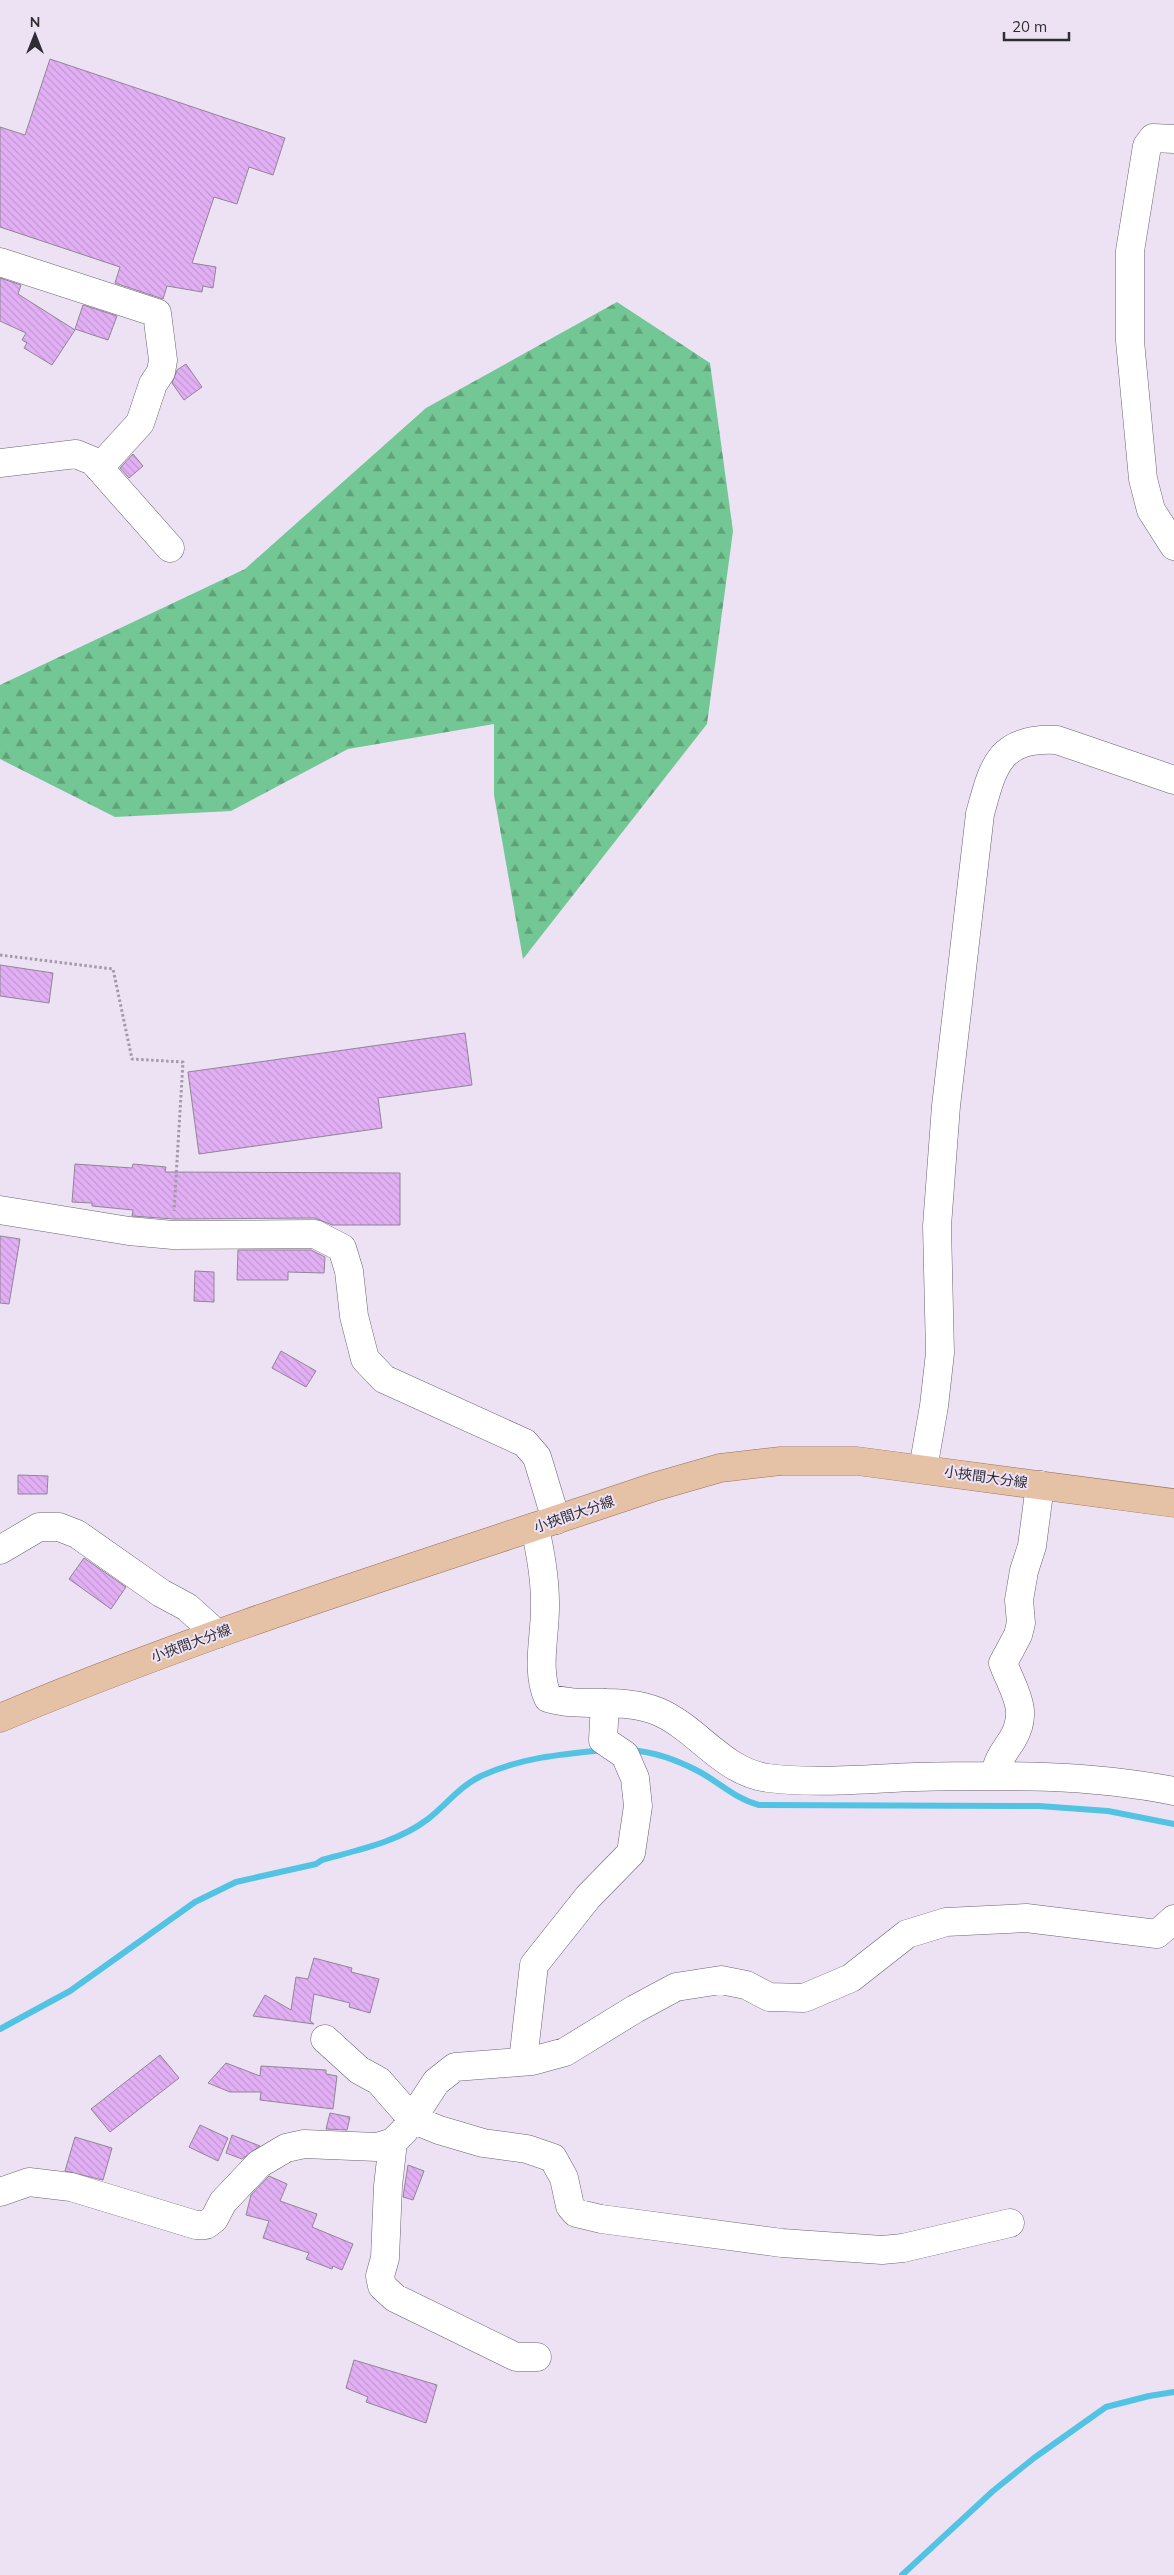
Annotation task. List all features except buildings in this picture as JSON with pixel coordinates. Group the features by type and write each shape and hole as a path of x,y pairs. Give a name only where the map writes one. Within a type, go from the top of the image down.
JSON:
{"main road":[{"name":"小挾間大分線","path":"0,1718 97,1677 217,1634 545,1523 720,1468 782,1461 858,1461 1174,1503"}],"street":[{"path":"1174,139 1153,138 1147,146 1130,251 1129,289 1130,341 1143,479 1151,510 1174,546"},
{"path":"0,262 157,313 163,360 161,372 153,384 140,423 99,468"},
{"path":"0,463 76,454 93,461 170,548"},
{"path":"923,1469 934,1406 940,1353 937,1226 946,1106 980,814 993,769 1012,748 1040,739 1058,740 1174,780"},
{"path":"0,1210 128,1231 173,1235 315,1234 342,1248 349,1271 354,1316 365,1359 384,1379 526,1443 537,1457 545,1523 545,1603 542,1656 543,1687 548,1698 560,1702 626,1703 660,1713 739,1770 765,1778 799,1782 995,1775 1073,1777 1174,1791"},
{"path":"995,1775 997,1764 1018,1731 1022,1717 1018,1694 1004,1663 1018,1635 1021,1623 1019,1600 1024,1571 1032,1546 1040,1484"},
{"path":"0,1550 39,1526 59,1526 77,1534 161,1592 187,1607 217,1634"},
{"path":"523,2062 534,1965 588,1897 631,1853 638,1806 635,1778 625,1755 603,1740 605,1703"},
{"path":"537,2357 516,2357 395,2298 382,2286 380,2276 385,2258 388,2186 393,2142 412,2119 436,2082 455,2067 523,2062 565,2052 635,2009 676,1987 721,1980 746,1985 769,1997 804,1998 851,1978 907,1934 946,1922 1026,1918 1157,1934 1174,1919"},
{"path":"325,2038 359,2070 379,2081 412,2119 439,2130 483,2142 527,2149 554,2158 564,2178 570,2206 576,2213 601,2219 782,2243 882,2250 903,2248 1010,2223"},
{"path":"0,2192 29,2182 71,2187 196,2226 206,2226 214,2219 223,2202 259,2164 286,2148 304,2144 377,2146 393,2142"}],"path":[{"path":"0,955 113,969 132,1059 184,1062 173,1235"}],"green space":[{"path":"617,302 710,363 733,531 707,724 523,959 494,795 494,724 348,749 231,811 115,817 0,759 0,685 245,569 426,408"}],"waterway":[{"path":"0,2029 70,1991 195,1902 236,1882 316,1864 322,1860 363,1849 404,1834 435,1814 473,1780 495,1770 541,1758 603,1750"},
{"path":"631,1750 665,1757 682,1763 706,1775 742,1799 759,1805 1039,1806 1108,1811 1174,1824"},
{"path":"902,2575 993,2491 1034,2458 1106,2407 1174,2392"}]}
